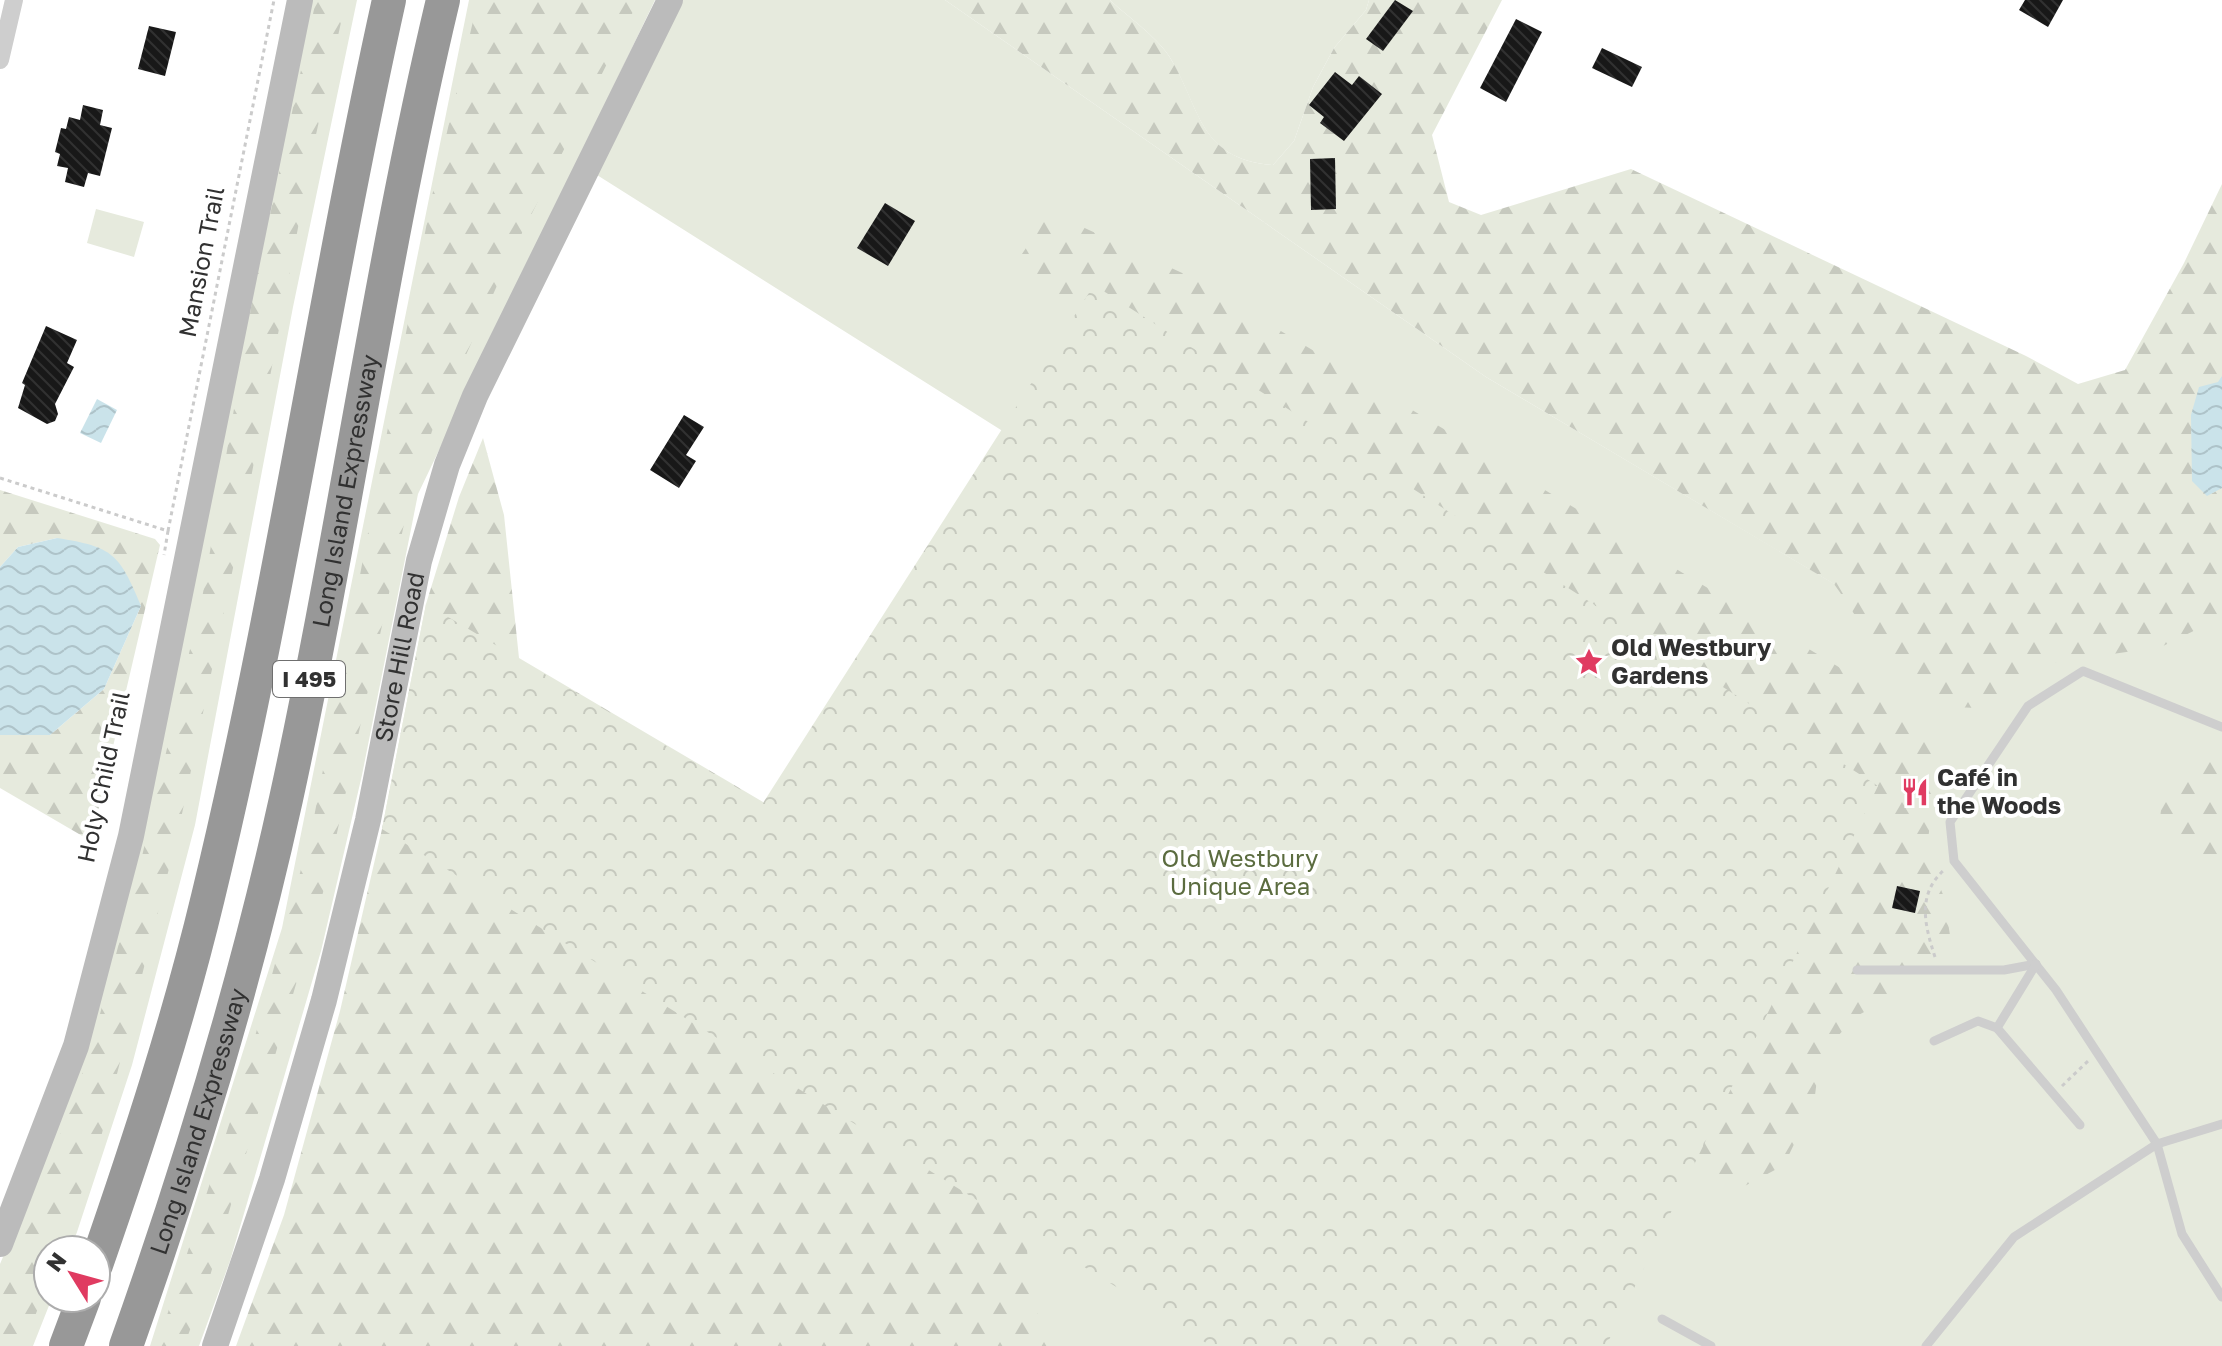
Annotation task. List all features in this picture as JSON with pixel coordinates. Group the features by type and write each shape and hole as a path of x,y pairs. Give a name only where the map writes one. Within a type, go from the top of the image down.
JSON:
{"highway":[{"name":"I 495","path":"106,1234 170,1037 222,836 338,237 389,0"},
{"name":"Long Island Expressway","path":"126,1346 199,1130 257,922 294,762 399,203 443,0"},
{"path":"66,1346 78,1314"}],"main road":[{"path":"0,1244 76,1046 131,836 300,0"},
{"name":"Store Hill Road","path":"215,1346 272,1179 320,1012 368,820 419,561 447,465 482,382 670,0"}],"street":[{"path":"0,60 14,0"}],"lane":[{"path":"2222,727 2083,671 2028,706 1950,822 1954,861 2036,964 2157,1144 2182,1234 2222,1297"},
{"path":"1857,970 2004,970 2036,964"},
{"path":"1997,1028 2036,964"},
{"path":"1934,1041 1978,1021 1997,1028 2080,1125"},
{"path":"1926,1346 2014,1237 2157,1144 2222,1124"},
{"path":"1662,1319 1711,1346"}],"path":[{"name":"Mansion Trail","path":"168,531 274,0"},
{"path":"0,478 168,531 163,562"},
{"path":"1939,968 1928,936 1925,906 1930,883 1954,861"},
{"path":"2054,1094 2097,1053"}],"green space":[{"path":"308,0 357,0 293,307 195,825 132,1065 76,1234 32,1234 32,1314 46,1314 33,1346 0,1346 0,1264 28,1198 97,1005"},
{"path":"316,0 346,0 313,148 244,515 178,833 99,1145 66,1234 32,1234 32,1314 36,1314 24,1346 0,1346 0,1302 89,1055 140,865 203,593 254,290"},
{"path":"469,0 655,0 418,494 362,775 321,951 230,1261 199,1346 150,1346 282,928"},
{"path":"478,0 639,0 508,261 432,431 406,515 327,879 210,1276 184,1346 157,1346 240,1091 311,833 432,196"},
{"name":"Old Westbury Gardens","path":"683,0 945,0 1486,377 1998,681 2222,242 2222,1346 1023,1346 961,1297 1220,643 1001,430 597,175"},
{"path":"945,0 1110,0 1169,56 1204,127 1215,141 1248,161 1273,165 1294,141 1313,87 1334,48 1366,10 1369,0 1502,0 1432,135 1449,202 1481,215 1631,169 2026,356 2078,384 2125,370 2184,263 2222,184 2222,376 2191,416 2192,481 2207,496 2222,488 2222,617 2161,647 2050,663 1990,709 1934,704 1913,690 1887,663 1834,584 1486,377"},
{"path":"1110,0 1369,0 1366,10 1334,48 1313,87 1294,141 1273,165 1248,161 1229,153 1215,141 1204,127 1169,56"},
{"path":"96,209 144,222 134,257 87,243"},
{"path":"1050,212 1193,278 1867,684 1931,742 1935,790 1926,853 1944,897 1952,948 1917,983 1855,1017 1820,1056 1814,1103 1784,1165 1741,1188 1613,1134 1227,416 1039,293 1018,260"},
{"name":"Old Westbury Unique Area","path":"1094,285 1878,786 1606,1346 1211,1346 382,829 426,604 763,803"},
{"path":"483,438 504,515 519,658 763,802 1022,1144 1029,1288 1041,1325 1065,1346 236,1346 284,1215 340,1011 382,829 426,604 459,497"},
{"path":"0,490 155,539 160,545 91,841 0,788 0,735 50,735 104,689 141,606 57,538 18,547 0,567"},
{"path":"2193,756 2222,757 2222,878 2192,860 2159,832 2161,809"}],"water":[{"path":"2222,376 2222,488 2207,496 2192,481 2191,415 2199,387 2218,382"},
{"path":"97,399 117,410 101,443 80,433"},
{"path":"57,538 91,545 112,556 127,575 141,606 104,689 50,735 0,735 0,567 18,547"}],"building":[{"path":"1395,0 1413,11 1383,51 1366,39"},
{"path":"2025,0 2063,0 2048,27 2019,10"},
{"path":"1516,19 1542,32 1506,102 1480,88"},
{"path":"149,26 176,32 165,76 138,69"},
{"path":"1602,48 1642,67 1632,87 1592,68"},
{"path":"1335,72 1352,85 1359,76 1382,94 1344,141 1320,123 1324,117 1309,105"},
{"path":"83,105 103,110 100,125 112,128 100,176 88,173 84,187 65,182 68,168 57,166 60,154 55,152 61,128 66,129 69,117 80,120"},
{"path":"1335,158 1336,209 1311,210 1310,159"},
{"path":"885,203 915,221 888,266 857,248"},
{"path":"46,326 77,340 67,363 74,367 55,404 58,414 55,421 47,424 18,408 25,385 22,383"},
{"path":"684,415 704,427 686,455 696,461 679,488 650,470"},
{"path":"1897,886 1920,891 1915,913 1892,908"}],"place":[{"name":"Old Westbury Gardens","path":"1589,662"},
{"name":"Café in the Woods","path":"1915,792"}]}
